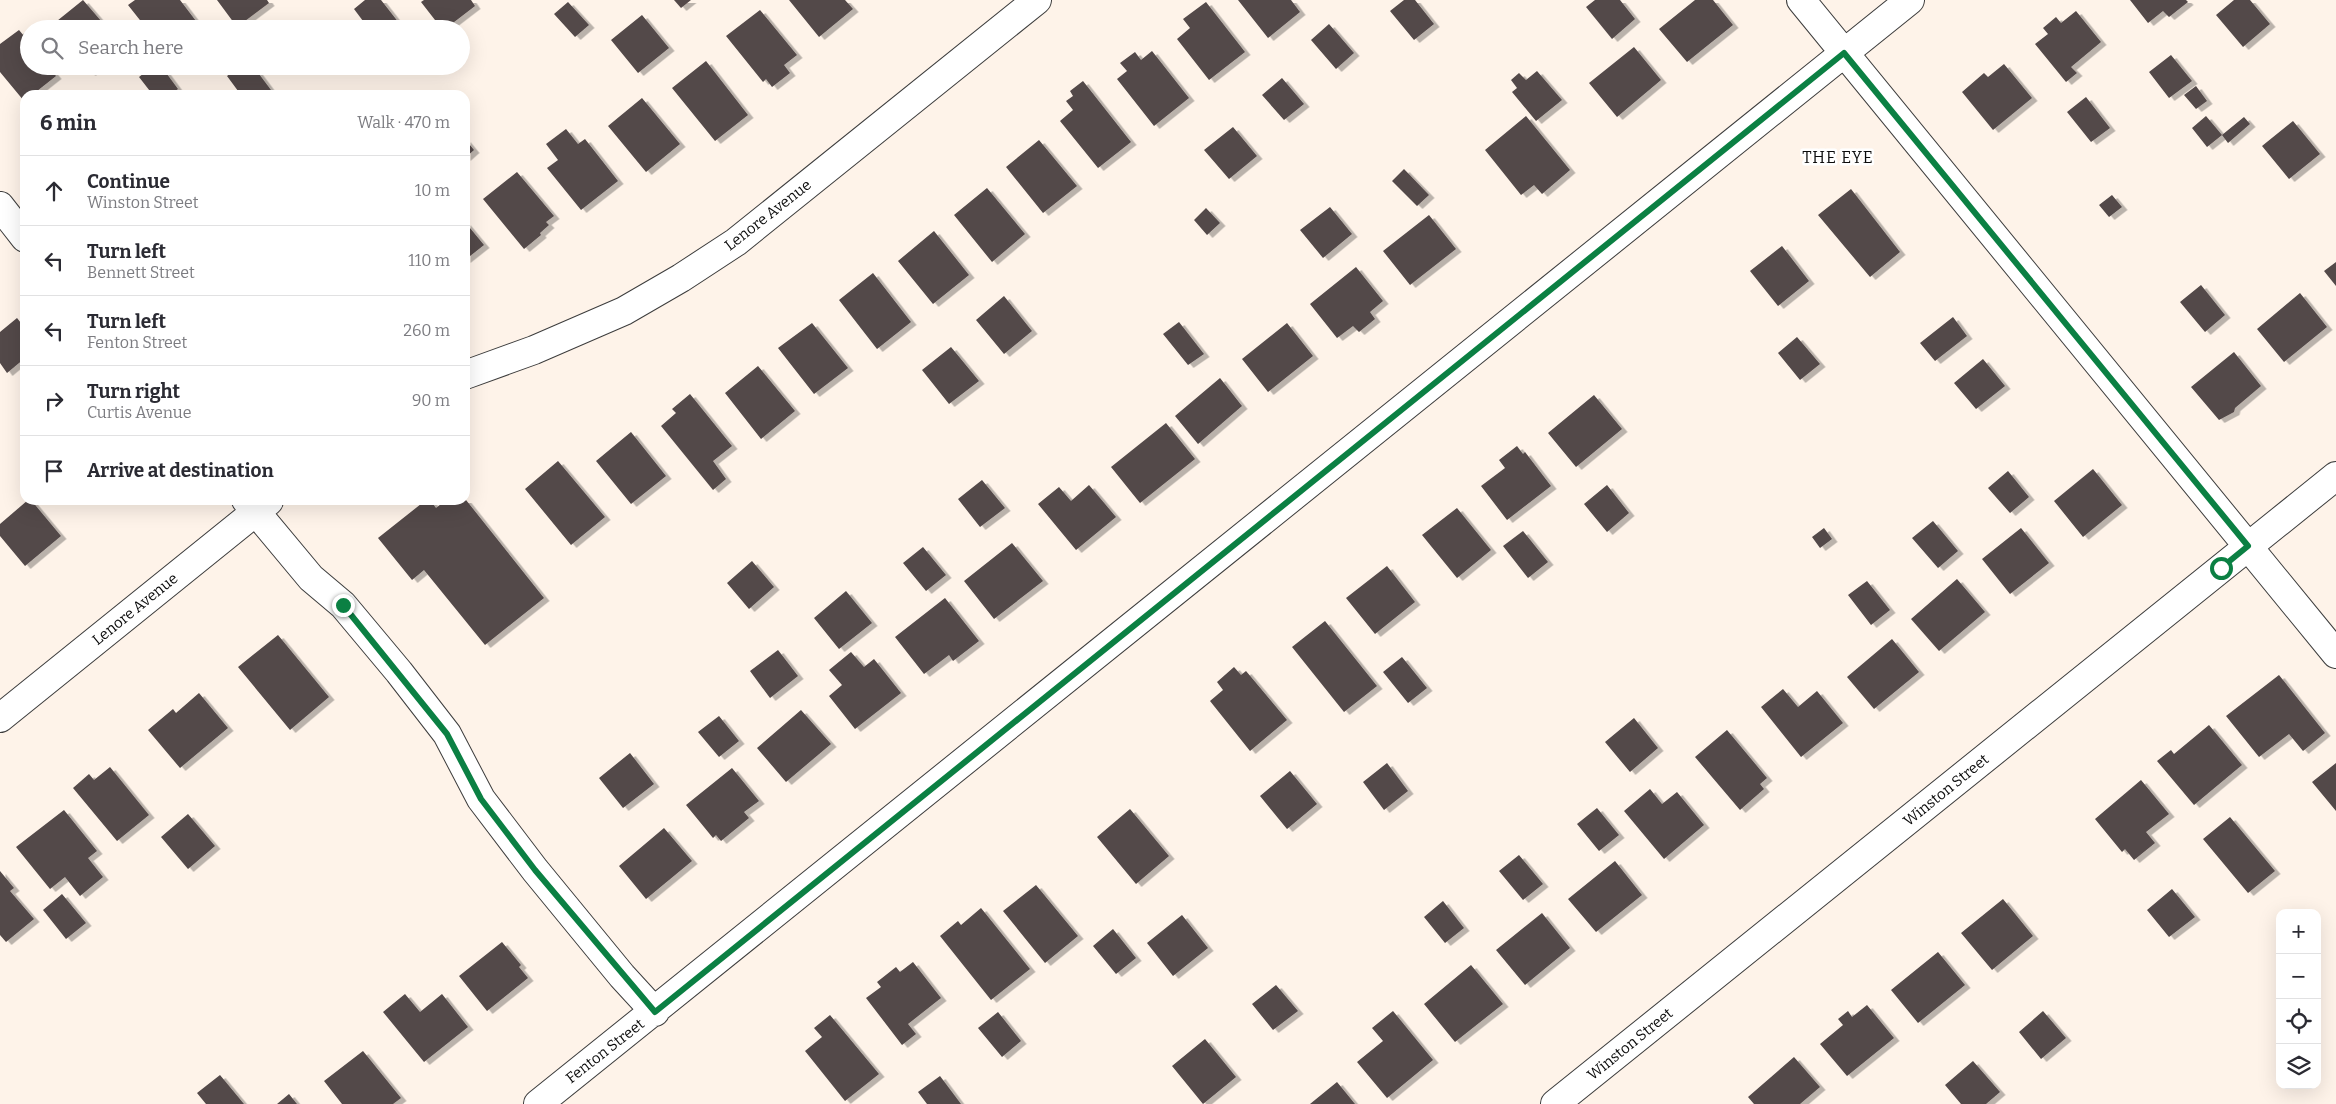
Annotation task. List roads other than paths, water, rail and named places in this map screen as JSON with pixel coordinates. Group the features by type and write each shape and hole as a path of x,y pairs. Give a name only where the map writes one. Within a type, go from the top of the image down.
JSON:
{"street":[{"name":"Lenore Avenue","path":"470,373 534,350 624,311 736,242 1037,0"},
{"path":"1801,0 2336,654"},
{"name":"Fenton Street","path":"538,1104 655,1012 1910,0"},
{"path":"0,206 20,232"},
{"name":"Winston Street","path":"1556,1104 2336,476"},
{"name":"Lenore Avenue","path":"0,718 256,505"},
{"path":"258,505 311,578 343,605 399,672 447,734 481,799 517,847 622,976 655,1012"}],"district":[{"name":"THE EYE","path":"1838,157"}]}
